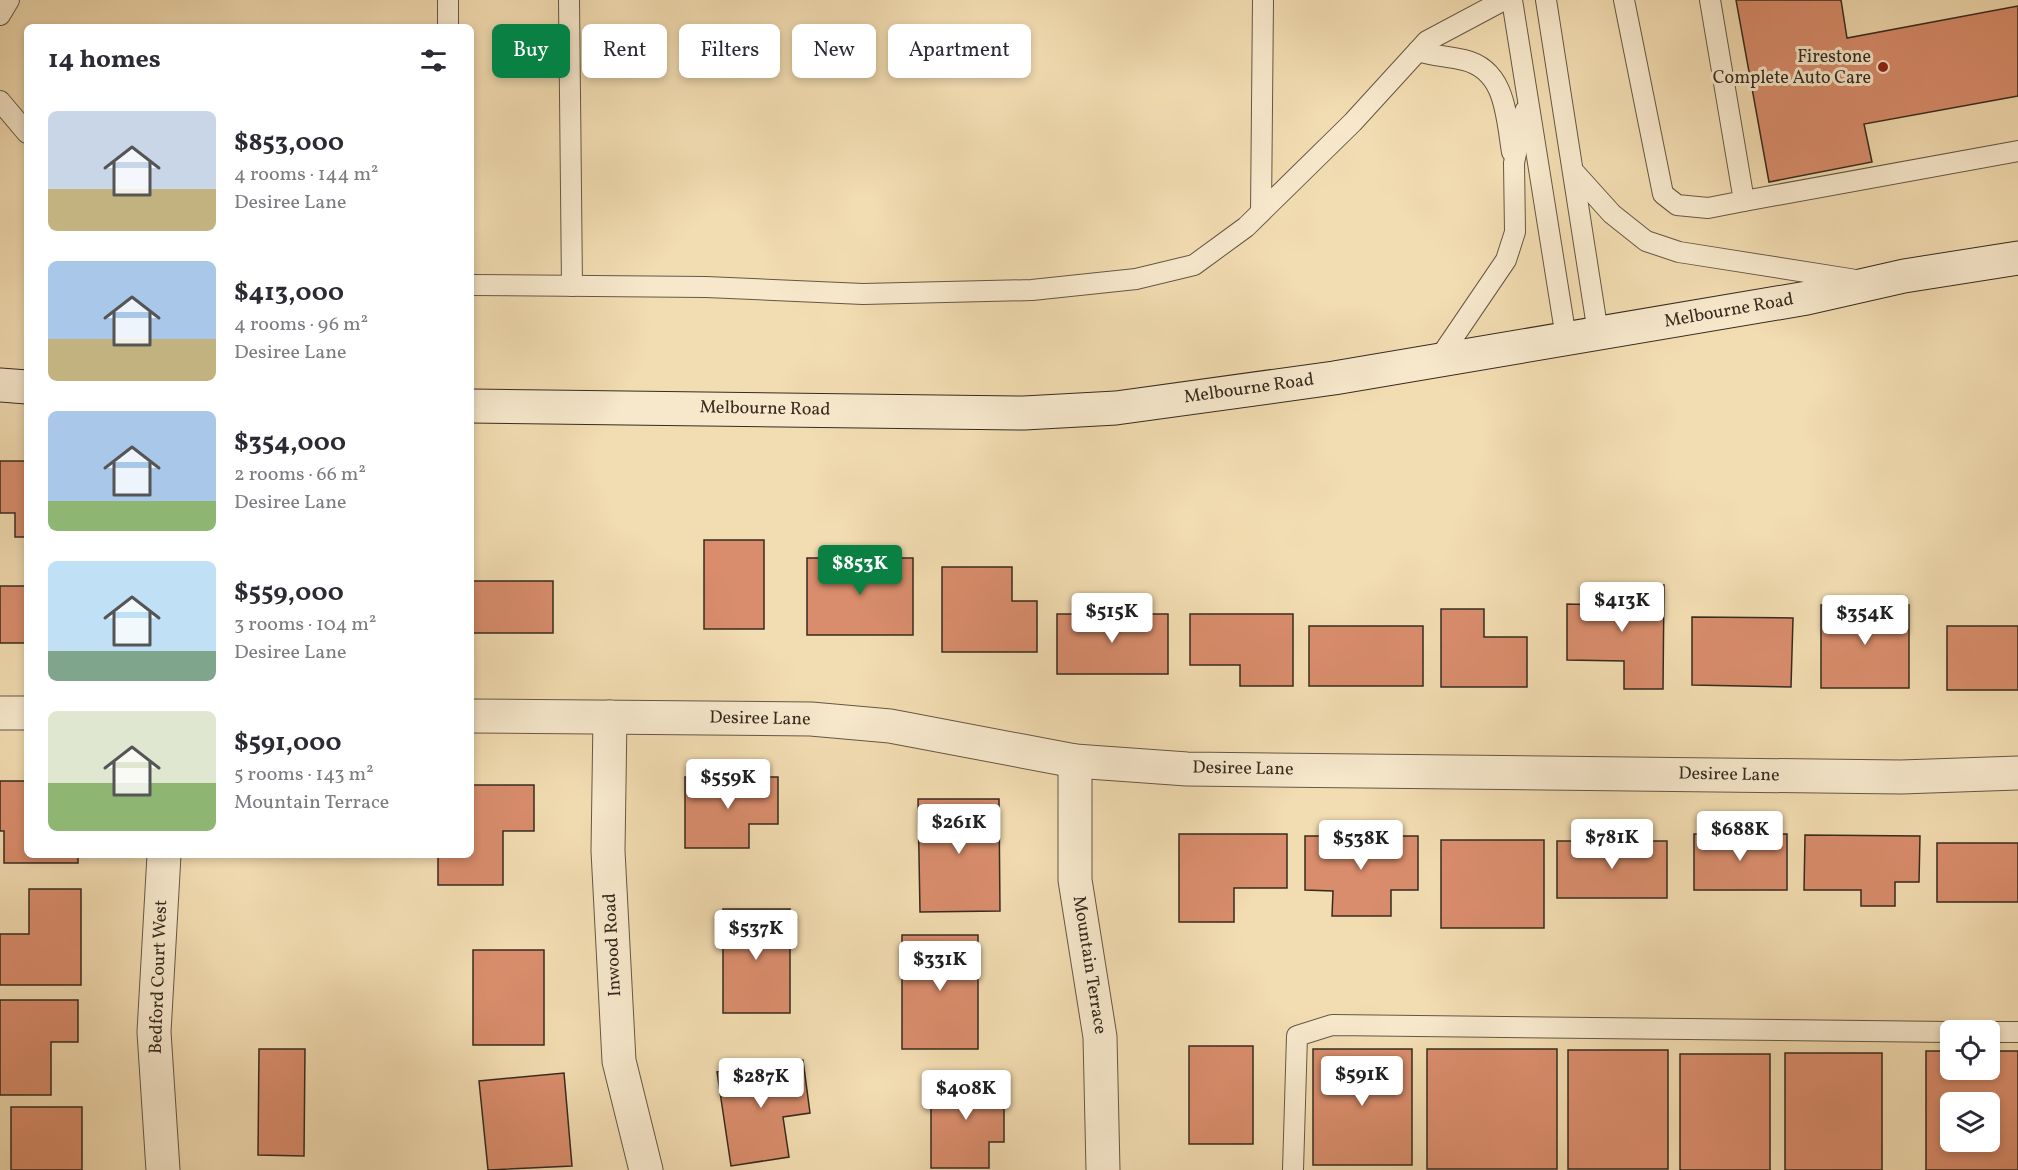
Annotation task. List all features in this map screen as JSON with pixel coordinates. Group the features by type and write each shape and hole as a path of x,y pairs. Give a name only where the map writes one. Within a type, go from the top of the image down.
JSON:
{"street":[{"name":"Melbourne Road","path":"474,406 1024,413 1116,408 1334,378 1807,298 1874,283 2018,258"},
{"path":"0,385 24,387"},
{"path":"0,713 24,713"},
{"name":"Desiree Lane","path":"474,716 811,719 890,726 1076,760 1187,769 1901,777 2018,773"},
{"name":"Inwood Road","path":"610,717 608,851 619,1061 646,1170"},
{"name":"Mountain Terrace","path":"1076,760 1076,880 1101,1037 1103,1170"},
{"name":"Bedford Court West","path":"162,1170 154,1032 164,858"}],"lane":[{"path":"0,15 9,0"},
{"path":"448,0 448,24"},
{"path":"569,0 572,286"},
{"path":"1261,212 1263,0"},
{"path":"474,285 705,287 863,294 1032,290 1136,279 1194,265 1246,227 1353,122 1427,41 1504,0"},
{"path":"1512,0 1566,338"},
{"path":"1546,0 1575,173 1598,333"},
{"path":"1624,0 1657,175 1663,194 1677,205 1708,208 2018,151"},
{"path":"1710,0 1744,201"},
{"path":"1418,51 1479,65 1492,76 1503,96 1514,163 1515,232 1506,260 1438,360"},
{"path":"1514,163 1527,96"},
{"path":"0,101 24,129"},
{"path":"1575,173 1612,214 1646,241 1679,252 1874,283"},
{"path":"1293,1170 1297,1036 1332,1025 1940,1032"},
{"path":"2000,1032 2018,1032"}],"building":[{"name":"Firestone Complete Auto Care","path":"1736,0 1841,0 1847,38 2018,6 2018,96 1864,124 1872,162 1769,182"},
{"path":"0,461 24,461 24,537 15,537 15,513 0,513"},
{"path":"704,540 764,540 764,629 704,629"},
{"path":"807,558 913,558 913,635 807,635"},
{"path":"942,567 1012,567 1012,601 1037,601 1037,652 942,652"},
{"path":"474,581 553,581 553,633 474,633"},
{"path":"1606,585 1664,585 1663,689 1624,689 1624,661 1567,660 1567,604 1606,605"},
{"path":"0,586 24,586 24,643 0,643"},
{"path":"1821,605 1909,605 1909,688 1821,688"},
{"path":"1441,609 1484,609 1484,637 1527,637 1527,687 1441,687"},
{"path":"1057,614 1168,614 1168,674 1057,674"},
{"path":"1190,614 1293,614 1293,686 1240,686 1240,665 1190,665"},
{"path":"1692,617 1793,618 1791,687 1692,685"},
{"path":"1309,626 1423,626 1423,686 1309,686"},
{"path":"1947,626 2018,626 2018,690 1947,690"},
{"path":"685,777 778,777 778,824 749,824 749,848 685,848"},
{"path":"0,781 24,781 24,858 78,858 78,863 4,863 4,831 0,831"},
{"path":"474,785 534,785 534,831 503,831 503,885 438,885 438,858 474,858"},
{"path":"918,799 999,799 1000,911 920,912"},
{"path":"1179,834 1287,834 1287,888 1234,888 1234,922 1179,922"},
{"path":"1694,834 1787,834 1787,890 1694,890"},
{"path":"1805,835 1920,836 1919,882 1895,882 1895,906 1861,906 1861,890 1804,890"},
{"path":"1305,836 1418,836 1418,890 1391,890 1391,916 1332,916 1333,891 1305,890"},
{"path":"1441,840 1544,840 1544,928 1441,928"},
{"path":"1557,841 1667,841 1667,898 1557,898"},
{"path":"1937,843 2018,843 2018,902 1937,902"},
{"path":"29,889 81,889 81,985 0,985 0,934 29,934"},
{"path":"723,909 790,909 790,1013 723,1013"},
{"path":"902,935 978,935 978,1049 902,1049"},
{"path":"473,950 544,950 544,1045 473,1045"},
{"path":"0,1000 78,1000 78,1042 51,1042 51,1095 0,1095"},
{"path":"1189,1046 1253,1046 1253,1144 1189,1144"},
{"path":"259,1049 305,1049 304,1156 258,1155"},
{"path":"1313,1049 1412,1049 1412,1165 1313,1165"},
{"path":"1427,1049 1557,1049 1557,1169 1427,1169"},
{"path":"1568,1050 1668,1050 1668,1169 1568,1169"},
{"path":"1926,1051 1940,1051 1940,1080 2000,1080 2000,1051 2018,1051 2018,1170 1926,1170"},
{"path":"1785,1053 1882,1053 1882,1170 1785,1170"},
{"path":"1680,1054 1770,1054 1770,1170 1680,1170"},
{"path":"803,1060 810,1113 783,1117 789,1157 731,1166 717,1072"},
{"path":"564,1073 572,1166 488,1170 479,1081"},
{"path":"931,1079 1004,1079 1004,1142 989,1142 989,1168 931,1168"},
{"path":"11,1107 82,1107 82,1170 11,1170"}],"place":[{"name":"Firestone Complete Auto Care","path":"1883,67"}]}
